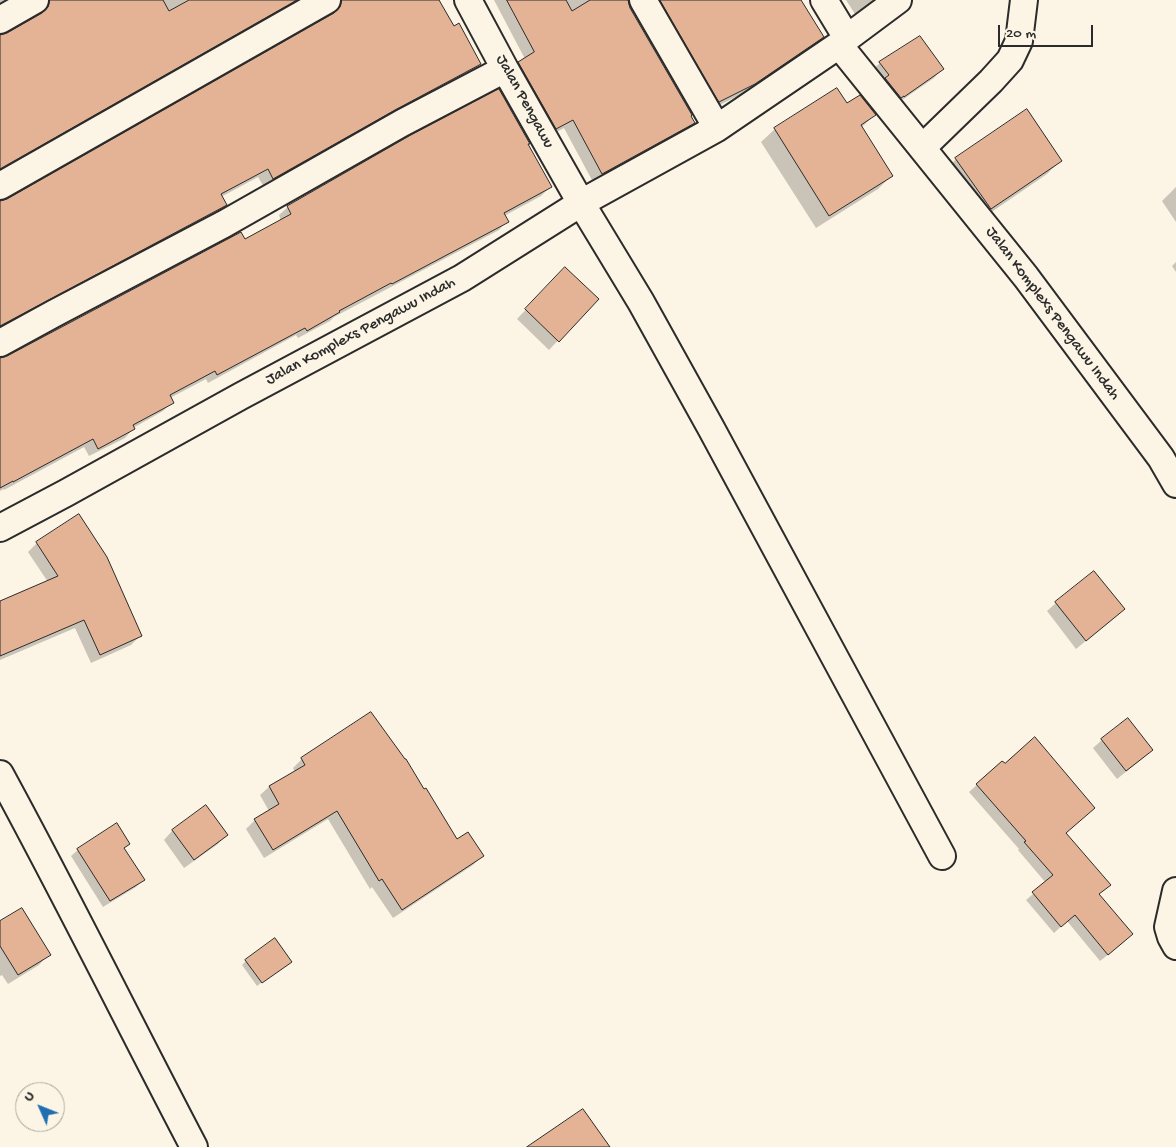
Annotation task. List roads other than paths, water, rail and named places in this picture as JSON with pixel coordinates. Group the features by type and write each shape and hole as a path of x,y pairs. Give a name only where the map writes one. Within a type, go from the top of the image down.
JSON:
{"street":[{"path":"0,20 36,0"},
{"path":"0,186 326,0"},
{"name":"Jalan Pengawu","path":"468,0 581,203 641,302 942,856"},
{"path":"643,0 717,128"},
{"name":"Jalan Komplexs Pengawu Indah","path":"824,0 843,41 922,148 1026,277 1161,458 1176,484"},
{"name":"Jalan Komplexs Pengawu Indah","path":"0,528 462,278 581,203 717,128 843,41 898,0"},
{"path":"922,148 1010,60 1019,41 1024,0"},
{"path":"0,344 224,224 402,123 505,69"},
{"path":"0,774 194,1147"},
{"path":"1176,890 1168,927 1176,946"}]}
